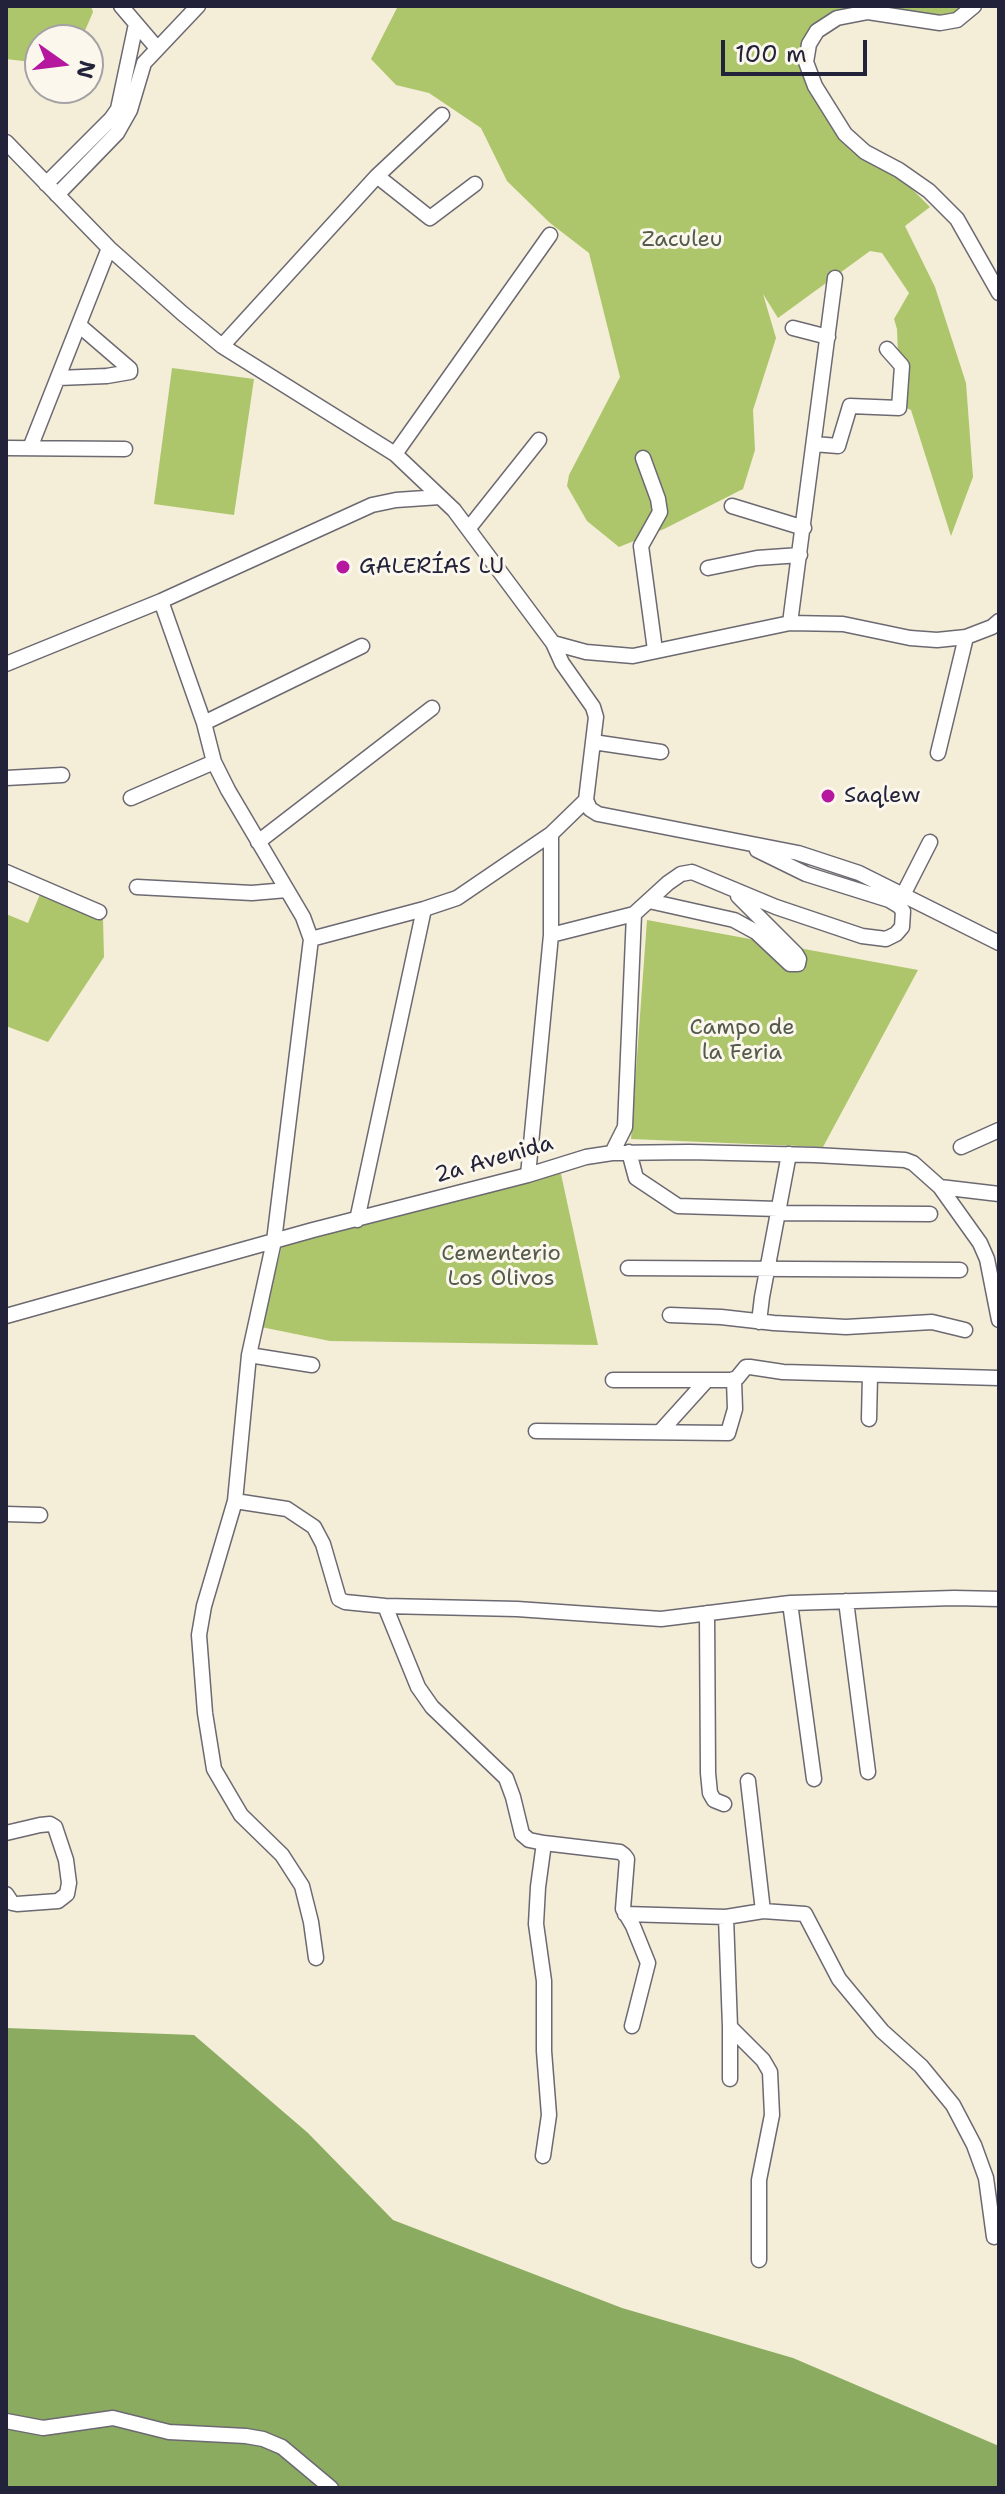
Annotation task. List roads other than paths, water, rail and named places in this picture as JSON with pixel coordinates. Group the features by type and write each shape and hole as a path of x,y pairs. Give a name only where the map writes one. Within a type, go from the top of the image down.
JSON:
{"street":[{"path":"121,6 156,47"},
{"path":"57,195 122,126 133,101 141,69 156,47 198,6"},
{"path":"974,6 957,20 940,23 868,12 837,18 817,31 809,44 806,62 815,86 845,134 865,152 929,191 957,219 999,292"},
{"path":"46,184 118,109 136,24"},
{"path":"222,346 377,176 442,115"},
{"path":"6,142 109,248 222,346 395,454 469,528 553,643 562,663 593,707 596,717 586,800 590,809 598,814 798,853 859,873 904,893 999,943"},
{"path":"377,176 430,218 475,184"},
{"path":"395,454 550,235"},
{"path":"30,448 109,248"},
{"path":"790,623 835,278"},
{"path":"58,378 130,372 80,326"},
{"path":"793,328 828,337"},
{"path":"814,444 838,446 850,406 899,408 902,366 887,349"},
{"path":"469,528 539,440"},
{"path":"6,448 125,449"},
{"path":"643,458 660,512 641,546 655,650"},
{"path":"6,664 161,601 372,505 440,497"},
{"path":"732,506 804,528"},
{"path":"708,568 757,558 800,555"},
{"path":"161,601 204,723 214,762 303,917 311,939 274,1241 249,1355 235,1501 204,1606 199,1635 205,1713 214,1769 241,1815 282,1855 302,1886 316,1958"},
{"path":"553,643 586,652 633,656 790,623 843,624 910,638 937,640 966,637 999,621"},
{"path":"938,753 966,637"},
{"path":"204,723 362,646"},
{"path":"258,842 432,708"},
{"path":"593,742 661,752"},
{"path":"131,798 214,762"},
{"path":"6,778 62,775"},
{"path":"311,939 457,898 551,834 586,800"},
{"path":"528,1175 551,935 551,834"},
{"path":"551,935 634,914 668,883 681,874 692,872 776,907 872,939 886,939 902,927 903,911 889,900 806,874 735,839"},
{"path":"904,893 930,842"},
{"path":"6,872 99,912"},
{"path":"137,887 252,893 287,890"},
{"path":"649,901 734,920 756,932 790,964 798,964 796,954 729,888"},
{"path":"357,1220 424,909"},
{"path":"612,1153 625,1127 634,914"},
{"path":"961,1147 999,1130"},
{"path":"629,1152 636,1178 678,1206 930,1214"},
{"name":"2a Avenida","path":"6,1316 586,1157 629,1152 789,1154 905,1160 913,1163 940,1187 980,1243 987,1259 999,1320"},
{"path":"759,1322 789,1154"},
{"path":"940,1187 999,1194"},
{"path":"628,1268 960,1270"},
{"path":"670,1315 846,1327 932,1322 965,1330"},
{"path":"249,1355 312,1365"},
{"path":"536,1431 728,1433 735,1409 734,1380 746,1367 783,1372 999,1378"},
{"path":"869,1419 870,1375"},
{"path":"613,1380 734,1380"},
{"path":"660,1432 706,1381"},
{"path":"235,1501 287,1509 314,1527 323,1544 339,1599 345,1602 661,1619 790,1603 999,1599"},
{"path":"6,1514 40,1515"},
{"path":"846,1601 868,1772"},
{"path":"790,1603 814,1779"},
{"path":"385,1606 418,1687 432,1707 506,1778 522,1834 529,1840 544,1843 620,1852 627,1859 623,1905 648,1963 632,2026"},
{"path":"707,1613 708,1773 710,1793 714,1800 724,1804"},
{"path":"748,1781 763,1911"},
{"path":"6,1833 40,1825 55,1827 66,1860 69,1883 67,1894 58,1901 17,1904 12,1903 6,1894"},
{"path":"543,2156 549,2115 544,2051 544,1981 536,1924 544,1843"},
{"path":"625,1914 726,1917 763,1911 805,1914 839,1979 882,2031 921,2066 953,2105 974,2145 986,2178 994,2237"},
{"path":"726,1917 730,2079"},
{"path":"730,2027 763,2060 770,2072 772,2115 759,2180 759,2260"},
{"path":"6,2421 43,2428 113,2418 169,2432 263,2439 282,2447 331,2488"}],"place":[{"name":"GALERÍAS LU","path":"343,567"},
{"name":"Saqlew","path":"828,796"}],"park label":[{"name":"Zaculeu","path":"682,240"},
{"name":"Campo de la Feria","path":"742,1040"},
{"name":"Cementerio Los Olivos","path":"501,1266"}]}
